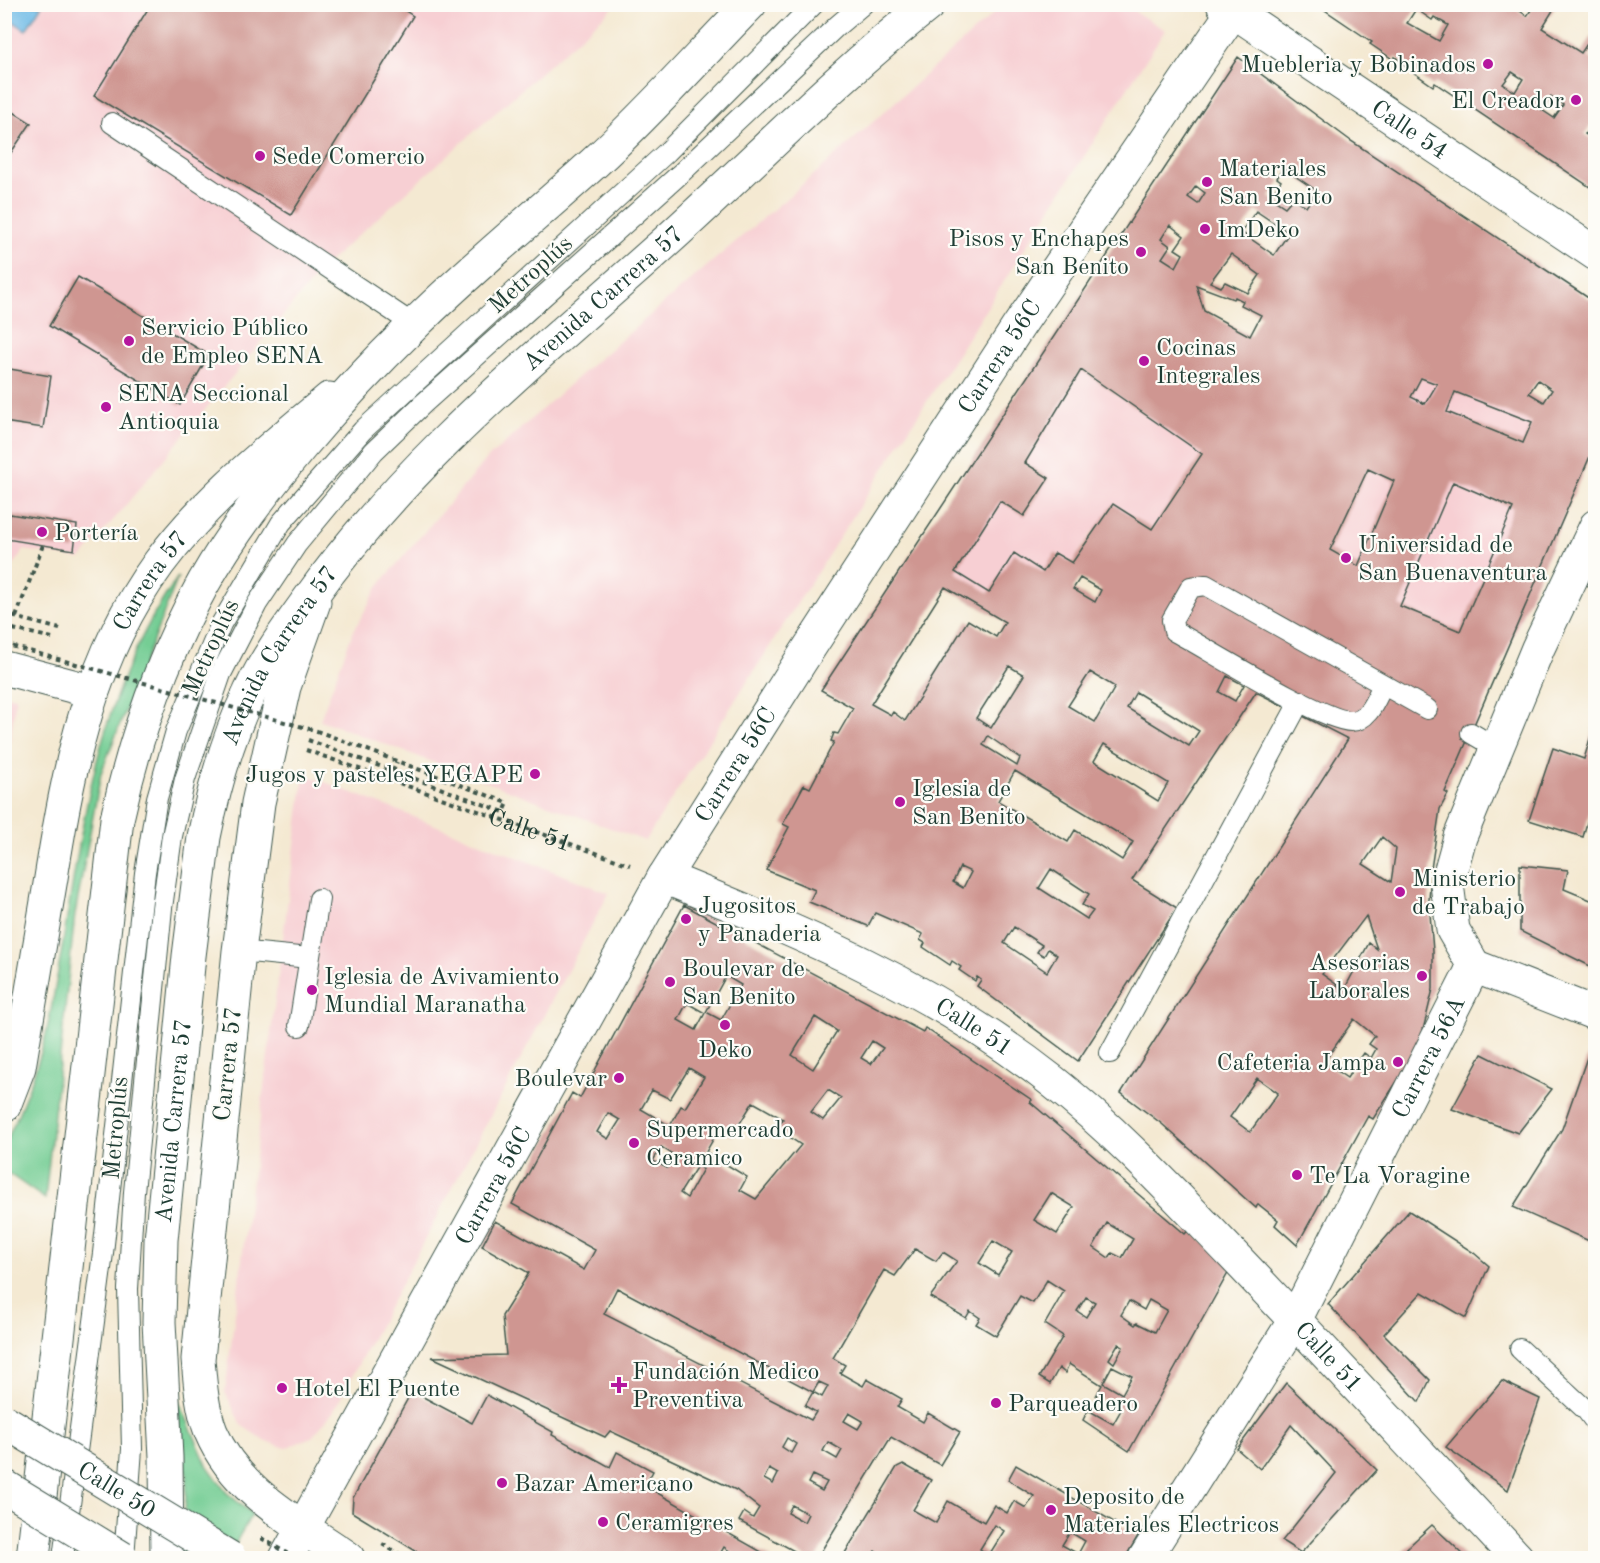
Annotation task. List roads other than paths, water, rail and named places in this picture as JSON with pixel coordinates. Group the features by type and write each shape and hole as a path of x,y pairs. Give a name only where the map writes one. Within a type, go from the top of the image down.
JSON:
{"street":[{"path":"33,1558 109,877 117,819 129,760 146,709 210,573 282,471 414,325 597,161 750,4"},
{"name":"Avenida Carrera 57","path":"167,1558 166,1457 159,1322 161,1240 177,1070 204,837 213,790 249,693 266,662 327,573 374,515 442,443 670,238 837,82 929,4"},
{"name":"Calle 54","path":"1231,7 1596,254"},
{"name":"Carrera 56C","path":"286,1558 664,877 800,662 1018,327 1231,7"},
{"name":"Carrera 57","path":"4,1106 19,1067 16,1020 64,797 92,691 122,620 159,564 186,529 218,495 414,325"},
{"name":"Carrera 56A","path":"1145,1558 1295,1320 1474,966 1453,930 1447,884 1485,741 1538,648 1596,526"},
{"name":"Carrera 57","path":"303,1527 258,1496 233,1469 211,1432 201,1393 198,1359 239,951 258,803 272,737 296,648 309,611 327,573"},
{"path":"4,668 92,691"},
{"name":"Calle 51","path":"664,877 780,924 874,968 966,1022 1050,1080 1108,1128 1295,1320 1517,1558"},
{"path":"1474,966 1596,1014"},
{"name":"Calle 50","path":"4,1421 230,1558"},
{"path":"4,1486 123,1558"},
{"path":"303,1527 348,1558"}],"lane":[{"name":"Metroplús","path":"63,1558 103,1253 145,873 157,798 180,720 221,624 281,523 363,430 667,152 814,4"},
{"name":"Metroplús","path":"123,1558 132,1449 128,1299 131,1246 162,908 172,836 185,779 221,674 240,633 297,544 333,496 374,451 424,403 680,174 837,26 864,4"},
{"path":"112,123 414,325"},
{"path":"1383,685 1366,716 1353,721 1338,718 1300,701 1174,631 1172,620 1191,587 1206,585 1427,709"},
{"path":"1110,1053 1300,701"},
{"path":"299,1026 319,899"},
{"path":"239,951 309,958"},
{"path":"1520,1349 1587,1411 1596,1423"}],"water":[{"path":"4,5 42,5 26,30 5,16"}],"place":[{"name":"Muebleria y Bobinados","path":"1488,64"},
{"name":"El Creador","path":"1576,100"},
{"name":"Sede Comercio","path":"260,156"},
{"name":"Materiales San Benito","path":"1207,182"},
{"name":"ImDeko","path":"1205,229"},
{"name":"Pisos y Enchapes San Benito","path":"1141,252"},
{"name":"Servicio Público de Empleo SENA","path":"129,341"},
{"name":"Cocinas Integrales","path":"1144,361"},
{"name":"SENA Seccional Antioquia","path":"106,407"},
{"name":"Portería","path":"42,532"},
{"name":"Universidad de San Buenaventura","path":"1346,558"},
{"name":"Jugos y pasteles YEGAPE","path":"535,774"},
{"name":"Iglesia de San Benito","path":"900,802"},
{"name":"Ministerio de Trabajo","path":"1400,892"},
{"name":"Jugositos y Panaderia","path":"686,919"},
{"name":"Asesorias Laborales","path":"1422,976"},
{"name":"Boulevar de San Benito","path":"670,982"},
{"name":"Iglesia de Avivamiento Mundial Maranatha","path":"312,990"},
{"name":"Deko","path":"725,1025"},
{"name":"Cafeteria Jampa","path":"1398,1062"},
{"name":"Boulevar","path":"619,1078"},
{"name":"Supermercado Ceramico","path":"634,1143"},
{"name":"Te La Voragine","path":"1297,1175"},
{"name":"Fundación Medico Preventiva","path":"619,1385"},
{"name":"Hotel El Puente","path":"282,1388"},
{"name":"Parqueadero","path":"996,1403"},
{"name":"Bazar Americano","path":"502,1483"},
{"name":"Deposito de Materiales Electricos","path":"1051,1510"},
{"name":"Ceramigres","path":"603,1522"}]}
